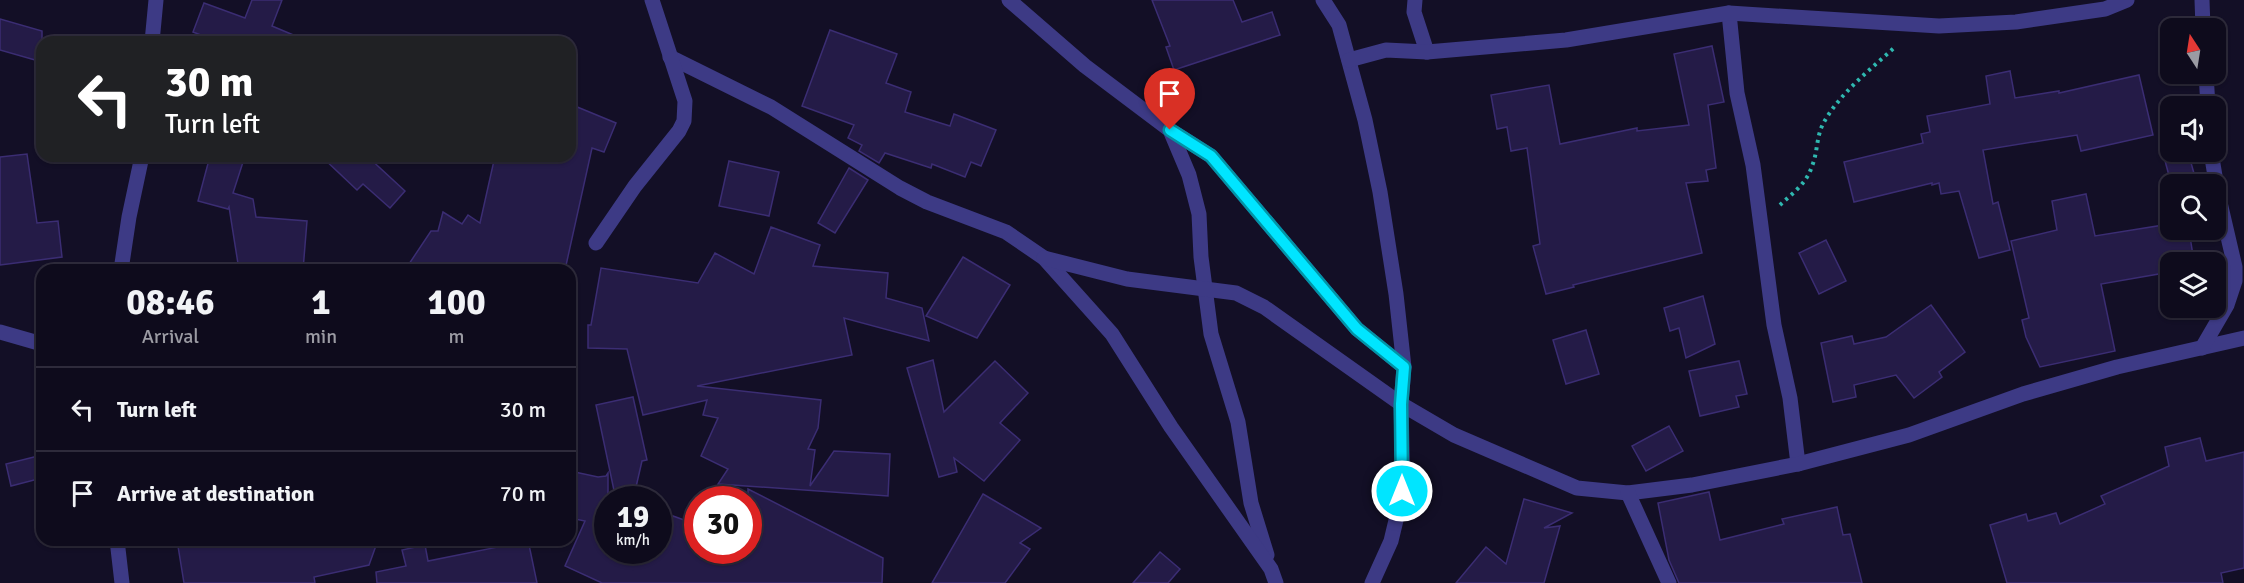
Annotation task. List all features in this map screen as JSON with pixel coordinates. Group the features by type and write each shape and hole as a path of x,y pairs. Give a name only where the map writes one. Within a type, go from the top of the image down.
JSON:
{"street":[{"path":"153,36 156,0"},
{"path":"596,243 635,186 670,144 684,121 685,100 652,0"},
{"path":"1009,0 1085,66 1170,130 1211,156 1357,329 1404,367"},
{"path":"1323,0 1339,26 1365,120 1380,192 1396,294 1404,367 1401,404 1402,491 1391,541 1372,583"},
{"path":"1415,0 1414,12 1427,52"},
{"path":"1349,60 1386,50 1427,52 1566,40 1729,13 1939,26 2016,22 2105,9 2127,0"},
{"path":"2202,0 2203,18"},
{"path":"1729,13 1737,93 1753,165 1774,325 1790,398 1798,464"},
{"path":"670,57 771,107 900,188 927,202 1006,232 1044,258 1112,334 1171,427 1274,576"},
{"path":"1170,130 1189,175 1199,214 1204,287 1211,334 1238,422 1251,504 1274,576"},
{"path":"122,264 141,162"},
{"path":"2202,348 2227,305 2235,281 2235,267 2213,162"},
{"path":"1044,258 1127,279 1166,285 1204,287 1236,293 1264,307 1401,404 1454,435 1577,488 1628,493 1692,485 1798,464 1909,435 2023,394 2117,367 2244,338"},
{"path":"0,332 36,342"},
{"path":"1628,493 1670,583"},
{"path":"118,546 122,583"}],"path":[{"path":"1760,223 1800,187 1810,173 1819,133 1836,104 1919,25"}],"building":[{"path":"252,0 282,0 272,26 296,36 203,36 193,32 204,3 245,18"},
{"path":"1152,0 1233,0 1242,22 1272,12 1280,35 1174,70 1166,47 1170,46"},
{"path":"0,19 42,31 42,36 36,36 36,60 0,50"},
{"path":"830,30 897,54 886,83 911,92 905,112 950,126 954,114 996,130 981,166 971,162 965,177 932,164 931,168 885,153 879,163 859,151 862,145 848,138 854,125 802,106"},
{"path":"1712,46 1724,102 1708,105 1716,168 1706,170 1708,181 1686,183 1702,253 1573,285 1574,287 1546,294 1533,246 1540,244 1527,148 1511,151 1507,127 1497,129 1491,95 1549,85 1560,144 1637,128 1637,131 1689,125 1674,54"},
{"path":"2010,71 2015,98 2059,91 2059,93 2139,75 2153,135 2081,151 2077,135 1983,150 1993,204 1998,202 2010,250 1979,258 1959,191 1941,194 1939,183 1932,185 1932,183 1854,202 1844,162 1923,143 1921,134 1930,132 1927,116 1990,104 1986,76"},
{"path":"576,106 616,123 604,152 592,148 566,264 409,264 431,231 438,231 443,212 462,224 468,215 480,223 494,162 576,162"},
{"path":"27,154 37,223 58,221 62,257 0,265 0,157"},
{"path":"729,161 779,172 769,216 719,206"},
{"path":"208,162 243,162 233,193 253,199 256,217 307,221 303,264 238,264 229,207 228,209 198,201"},
{"path":"327,162 374,162 405,191 390,208 363,184 357,190"},
{"path":"2165,162 2191,162 2194,174 2169,174"},
{"path":"849,168 868,180 835,233 818,223"},
{"path":"2086,194 2095,236 2160,226 2160,240 2191,240 2192,252 2160,252 2160,274 2101,284 2115,351 2040,367 2026,337 2022,320 2029,318 2011,241 2057,230 2052,201"},
{"path":"771,227 820,245 813,266 888,273 886,298 922,308 929,341 844,318 852,355 697,386 821,400 818,428 808,449 815,450 810,486 834,451 890,454 888,496 718,484 728,469 701,456 718,418 703,415 707,400 643,415 627,349 588,348 588,325 591,325 601,268 698,283 715,253 754,274"},
{"path":"1826,240 1846,281 1819,294 1799,253"},
{"path":"963,257 1010,285 977,338 926,316"},
{"path":"1703,296 1715,344 1686,358 1679,328 1670,331 1664,308"},
{"path":"1931,305 1965,352 1939,372 1942,377 1914,398 1896,375 1854,385 1856,397 1833,402 1821,343 1852,336 1854,344 1886,337"},
{"path":"1586,330 1599,374 1566,384 1553,340"},
{"path":"933,360 944,412 995,361 1028,393 1000,423 1020,440 984,481 954,458 957,472 939,477 907,368"},
{"path":"1739,361 1747,394 1736,396 1739,407 1700,416 1689,371"},
{"path":"633,397 647,460 642,461 636,486 613,486 596,405"},
{"path":"1669,426 1683,451 1646,471 1632,446"},
{"path":"2200,438 2206,461 2244,452 2244,568 2221,573 2223,583 2007,583 1990,525 2026,514 2028,521 2056,513 2060,524 2105,504 2101,496 2169,466 2165,447"},
{"path":"36,456 36,480 11,486 6,464"},
{"path":"576,472 598,477 606,476 608,473 608,486 594,486 594,564 672,564 673,516 684,520 684,564 762,564 762,496 883,558 882,583 602,583 565,566 574,546 576,546 585,521 576,519"},
{"path":"1709,492 1720,540 1784,524 1782,519 1837,507 1843,535 1850,534 1862,583 1679,583 1669,560 1658,503"},
{"path":"983,494 1041,528 1020,543 1030,549 1005,583 932,583"},
{"path":"1524,499 1572,513 1544,528 1560,526 1544,583 1456,583 1486,547 1506,564"},
{"path":"178,546 376,546 369,565 314,577 315,583 184,583"},
{"path":"425,546 428,561 503,546 529,546 537,583 377,583 376,572 406,566 402,550"},
{"path":"1160,552 1180,569 1168,583 1133,583"}],"route":[{"path":"1170,130 1211,156 1251,206 1302,261 1357,329 1404,367 1401,404 1402,491"}]}
